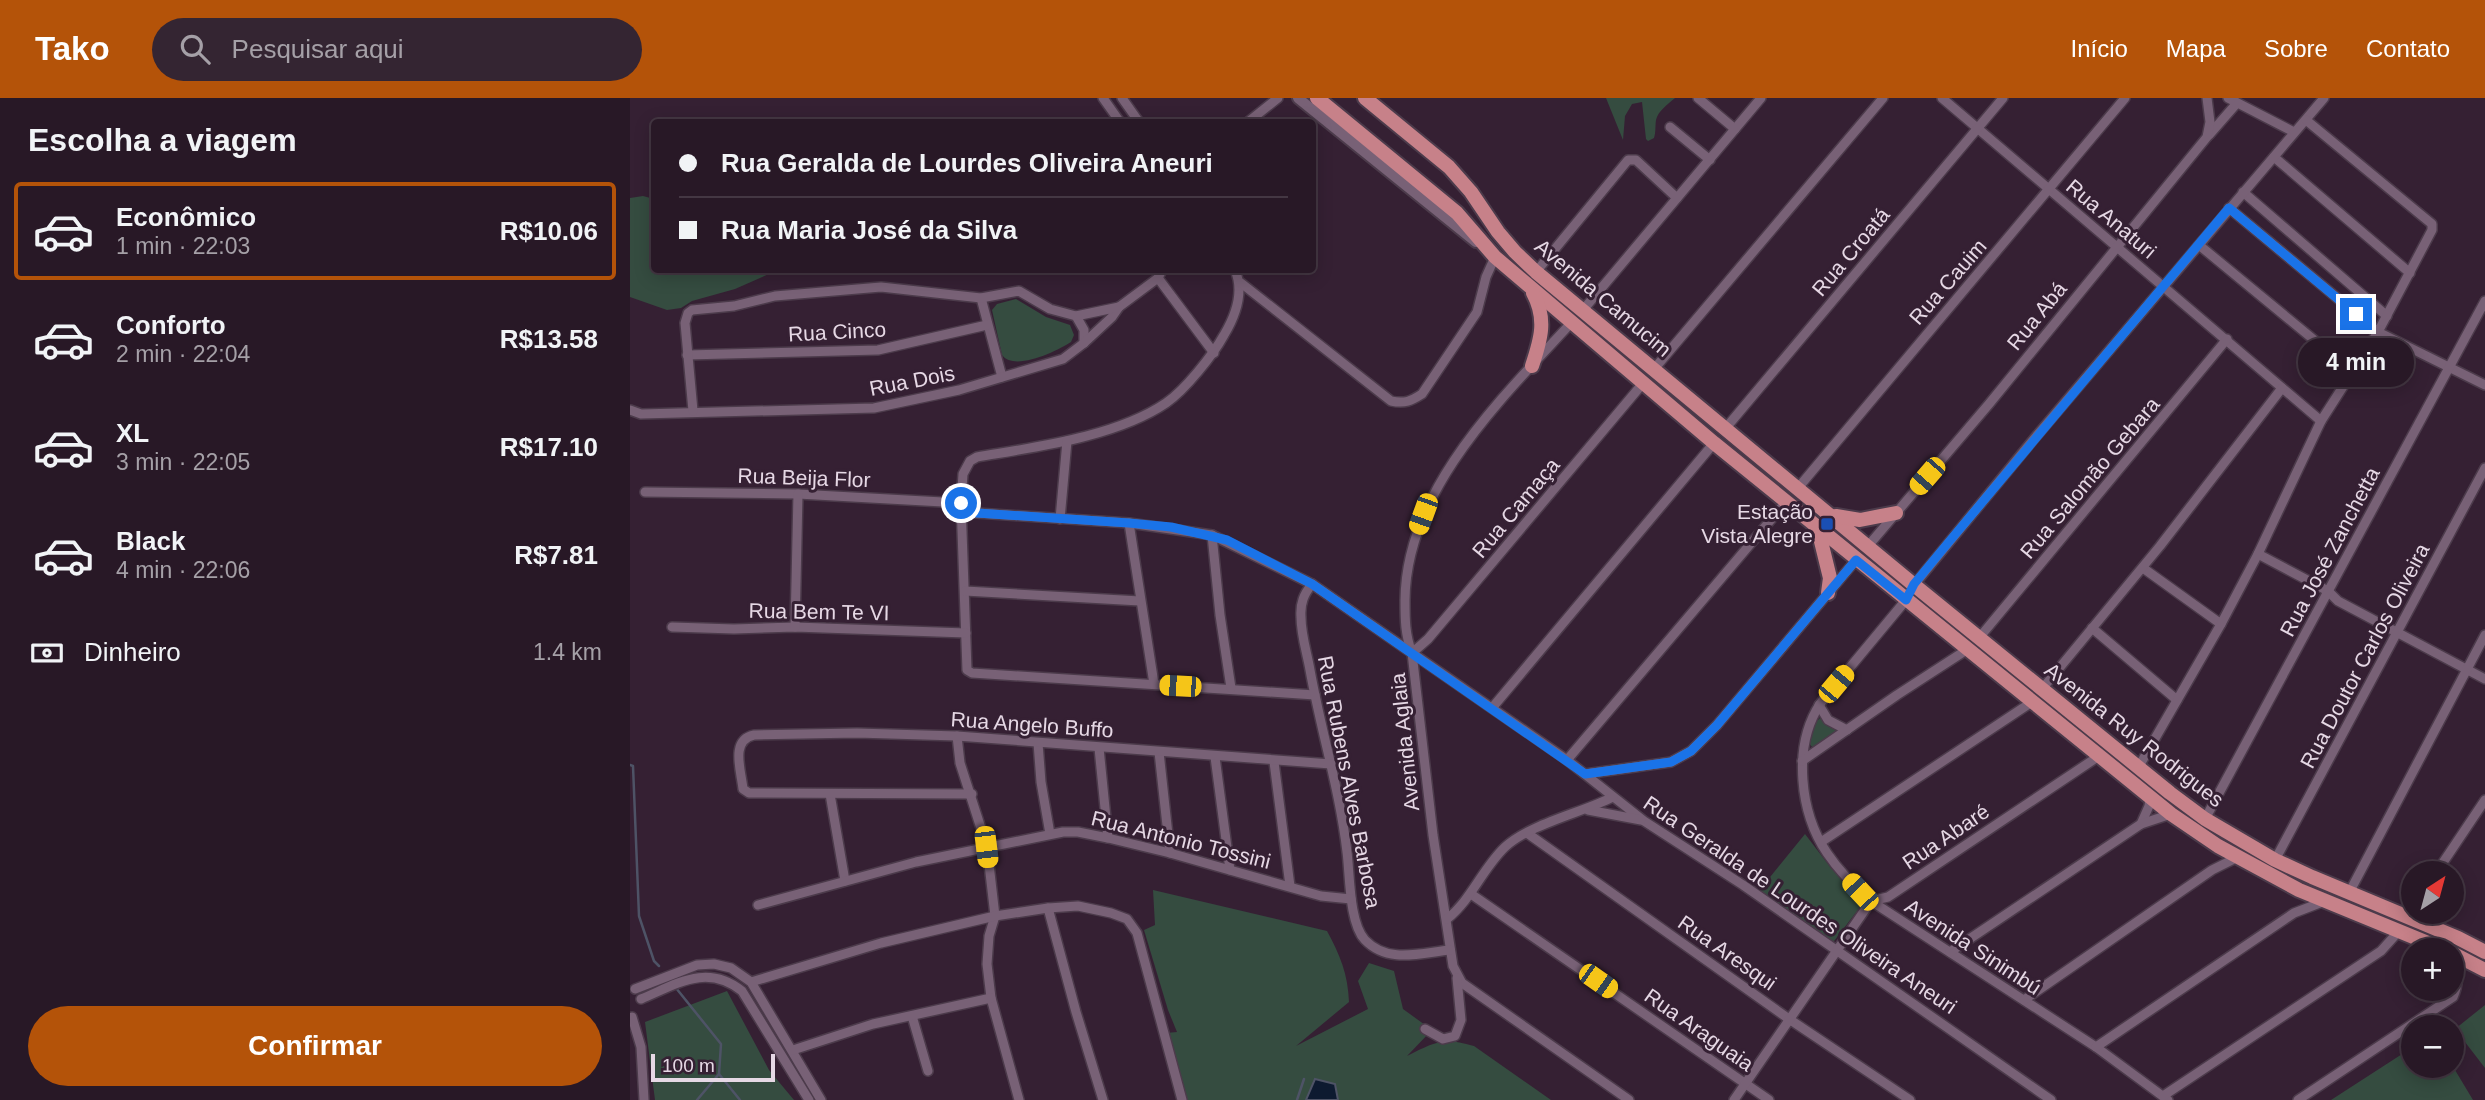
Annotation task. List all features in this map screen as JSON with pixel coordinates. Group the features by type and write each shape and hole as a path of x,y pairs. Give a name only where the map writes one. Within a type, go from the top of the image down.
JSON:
{"main road":[{"name":"Avenida Camucim","path":"1317,98 1457,213 1495,257 1818,528"},
{"name":"Avenida Camucim","path":"1365,98 1449,167 1471,191 1498,232 1536,272 1829,514"},
{"path":"1524,281 1540,306 1543,322 1532,366"},
{"path":"1572,323 1583,310"},
{"path":"1714,443 1725,429"},
{"path":"1829,514 1860,520 1896,513"},
{"name":"Avenida Ruy Rodrigues","path":"1829,514 2138,768 2205,819 2275,860 2349,893 2401,910"},
{"path":"1818,528 1830,578 1828,593"},
{"name":"Avenida Ruy Rodrigues","path":"1818,528 2171,814 2238,858 2299,890 2416,938"},
{"path":"1856,560 1868,546"},
{"path":"1906,600 1914,584"},
{"path":"2131,783 2138,768"},
{"path":"2399,931 2403,924"},
{"name":"Avenida Ruy Rodrigues","path":"2434,924 2483,947"},
{"path":"2464,960 2485,970"}],"street":[{"path":"1103,98 1118,119"},
{"path":"1122,98 1137,119"},
{"path":"1252,119 1278,98"},
{"name":"Avenida Camucim","path":"1298,98 1495,257"},
{"path":"1698,98 1735,129"},
{"path":"1583,310 1761,98"},
{"path":"1655,368 1883,98"},
{"name":"Rua Anaturi","path":"1942,98 2321,421"},
{"name":"Rua Croatá","path":"1725,429 2003,98"},
{"name":"Rua Cauim","path":"1798,488 2125,98"},
{"path":"2207,98 2210,122 2207,137"},
{"path":"1914,584 2324,98"},
{"path":"2232,100 2294,132"},
{"name":"Rua Abá","path":"1868,546 1989,404 2207,137 2232,100"},
{"path":"2138,768 2258,554 2321,421 2378,332 2433,227 2306,120"},
{"path":"1670,127 1710,160"},
{"path":"2274,156 2410,273"},
{"path":"1536,272 1629,160 1636,160 1677,198"},
{"path":"2243,192 2387,316"},
{"path":"2229,208 2378,332 2485,385"},
{"path":"2199,245 2353,372"},
{"path":"1236,273 1241,283 1391,401 1410,402 1422,394 1477,312 1486,277 1495,257"},
{"path":"1160,274 1214,354"},
{"name":"Rua Dois","path":"630,410 641,414 874,408 959,390 1063,359 1112,317 1119,307 1160,274"},
{"path":"1241,283 1236,311 1214,354 1169,402 1144,416 1067,441 970,460 963,474 962,507 968,672 1315,695"},
{"path":"693,411 685,318 692,310 734,306 775,296 881,287 981,298 1019,291 1050,309 1076,316 1119,307"},
{"path":"981,298 1002,377"},
{"name":"Rua José Zanchetta","path":"2205,819 2485,301"},
{"path":"1076,316 1084,330 1084,343"},
{"name":"Avenida Aglaia","path":"1425,1029 1443,1039 1455,1037 1461,1020 1433,835 1412,653 1406,638 1405,578 1414,538 1433,492 1456,458 1532,366 1572,323"},
{"name":"Rua Cinco","path":"687,355 878,350 988,325"},
{"name":"Rua Salomão Gebara","path":"1979,638 2228,340"},
{"name":"Rua Camaça","path":"1412,653 1428,639 1644,382"},
{"path":"2042,689 2143,568 2282,388"},
{"path":"1060,519 1067,441"},
{"path":"1492,708 1714,443"},
{"name":"Rua Doutor Carlos Oliveira","path":"2275,860 2485,468"},
{"name":"Rua Beija Flor","path":"645,492 798,494 962,507"},
{"path":"795,626 798,494"},
{"path":"1567,761 1786,502"},
{"name":"Rua Geralda de Lourdes Oliveira Aneuri","path":"962,507 1060,519 1129,523 1212,535 1312,584 1567,761 1644,821 1743,885 2051,1100"},
{"path":"1129,523 1154,684"},
{"path":"1212,535 1231,688"},
{"path":"2258,554 2328,591 2338,601 2485,678"},
{"path":"1585,774 1671,762 1691,751 1717,725 1856,560"},
{"path":"2143,568 2221,624"},
{"name":"Rua Rubens Alves Barbosa","path":"1312,584 1303,596 1301,617 1348,853 1351,899 1362,937 1374,949 1389,956 1450,950"},
{"path":"965,591 1140,601"},
{"name":"Avenida Sinimbú","path":"1906,600 1819,705 1805,740 1802,761 1807,803 1821,842 1848,879 1871,901 2096,1047 2165,1098"},
{"name":"Rua Bem Te VI","path":"672,627 734,629 795,626 966,633"},
{"path":"2092,628 2178,699"},
{"path":"2349,893 2485,635"},
{"path":"1802,761 1968,649"},
{"path":"1821,842 2032,702"},
{"path":"1819,705 1828,720 1847,730"},
{"name":"Rua Angelo Buffo","path":"830,794 745,792 738,750 740,742 745,737 754,735 858,733 957,736 1274,762 1331,764"},
{"path":"957,736 960,763 972,794 986,847 995,916 989,936 987,964 991,998 1019,1100"},
{"path":"1038,743 1041,782 1050,834"},
{"path":"1099,748 1108,838"},
{"path":"1159,752 1170,853"},
{"path":"1215,757 1230,870"},
{"name":"Rua Abaré","path":"1871,901 1888,897 2099,757"},
{"path":"1274,762 1290,887"},
{"path":"845,881 830,794 972,794"},
{"path":"1447,919 1460,908 1488,866 1506,846 1527,833 1588,810 1613,797"},
{"path":"2141,824 2150,797"},
{"path":"2444,861 2485,800"},
{"path":"1588,810 1644,821"},
{"path":"1950,952 2141,824 2171,814"},
{"name":"Rua Antonio Tossini","path":"758,905 916,862 1050,834 1078,832 1170,853 1321,896 1351,899"},
{"name":"Rua Aresqui","path":"1527,833 1790,1019 1910,1100"},
{"path":"2212,870 2219,855 2218,846"},
{"path":"2024,1000 2212,870 2238,858"},
{"path":"2294,913 2299,890"},
{"name":"Rua Araguaia","path":"1471,894 1769,1100"},
{"path":"1734,1100 1871,901"},
{"path":"2096,1047 2294,913 2325,901"},
{"path":"751,982 881,943 995,916 1078,906 1111,913 1127,919 1133,926 1182,1100"},
{"path":"1048,908 1103,1100"},
{"path":"2165,1098 2381,951 2399,931"},
{"path":"644,1100 640,1047 631,1017 639,1009 641,999 633,988 697,965 714,964 731,968 751,982 821,1100"},
{"path":"1456,976 1462,984 1629,1100"},
{"path":"641,999 700,977 716,977 730,981 742,991 809,1100"},
{"path":"793,1050 873,1024 991,998"},
{"path":"2298,1100 2447,1001"},
{"path":"912,1016 928,1071"}],"green space":[{"path":"1606,98 1675,98 1659,114 1654,138 1648,141 1642,102 1632,104 1625,116 1623,140"},
{"path":"643,196 651,198 651,273 771,273 735,289 692,301 681,308 667,310 630,297 630,198"},
{"path":"1016,299 1046,317 1070,325 1074,335 1071,342 1036,358 1025,361 1008,360 1002,355 992,310 997,304"},
{"path":"1820,718 1839,730 1812,747 1809,743 1813,725"},
{"path":"1805,834 1831,868 1855,893 1861,906 1831,945 1758,892"},
{"path":"1153,890 1327,931 1342,965 1349,1002 1296,1046 1368,1009 1358,981 1369,963 1394,971 1403,1009 1432,1030 1407,1056 1439,1042 1474,1046 1551,1100 1183,1100 1166,1033 1177,1032 1144,930 1155,925"},
{"path":"727,991 769,1070 794,1100 655,1100 645,1022"},
{"path":"2485,1005 2485,1068 2464,1041 2464,1022"},
{"path":"2401,1055 2401,1078 2460,1078 2473,1100 2331,1100"}],"water":[{"path":"1315,1079 1335,1084 1338,1100 1306,1100"}],"waterway":[{"path":"630,765 633,766 639,916 654,961 659,966"},
{"path":"676,988 721,1044 719,1074 697,1100"},
{"path":"719,1074 740,1100"},
{"path":"1297,1100 1304,1079"}],"place":[{"name":"Estação Vista Alegre","path":"1827,524"}],"route":[{"path":"961,503 962,512 1171,527 1227,540 1312,584 1585,774 1671,762 1691,751 1717,725 1856,560 1906,600 1914,584 2229,208 2356,314"}]}
